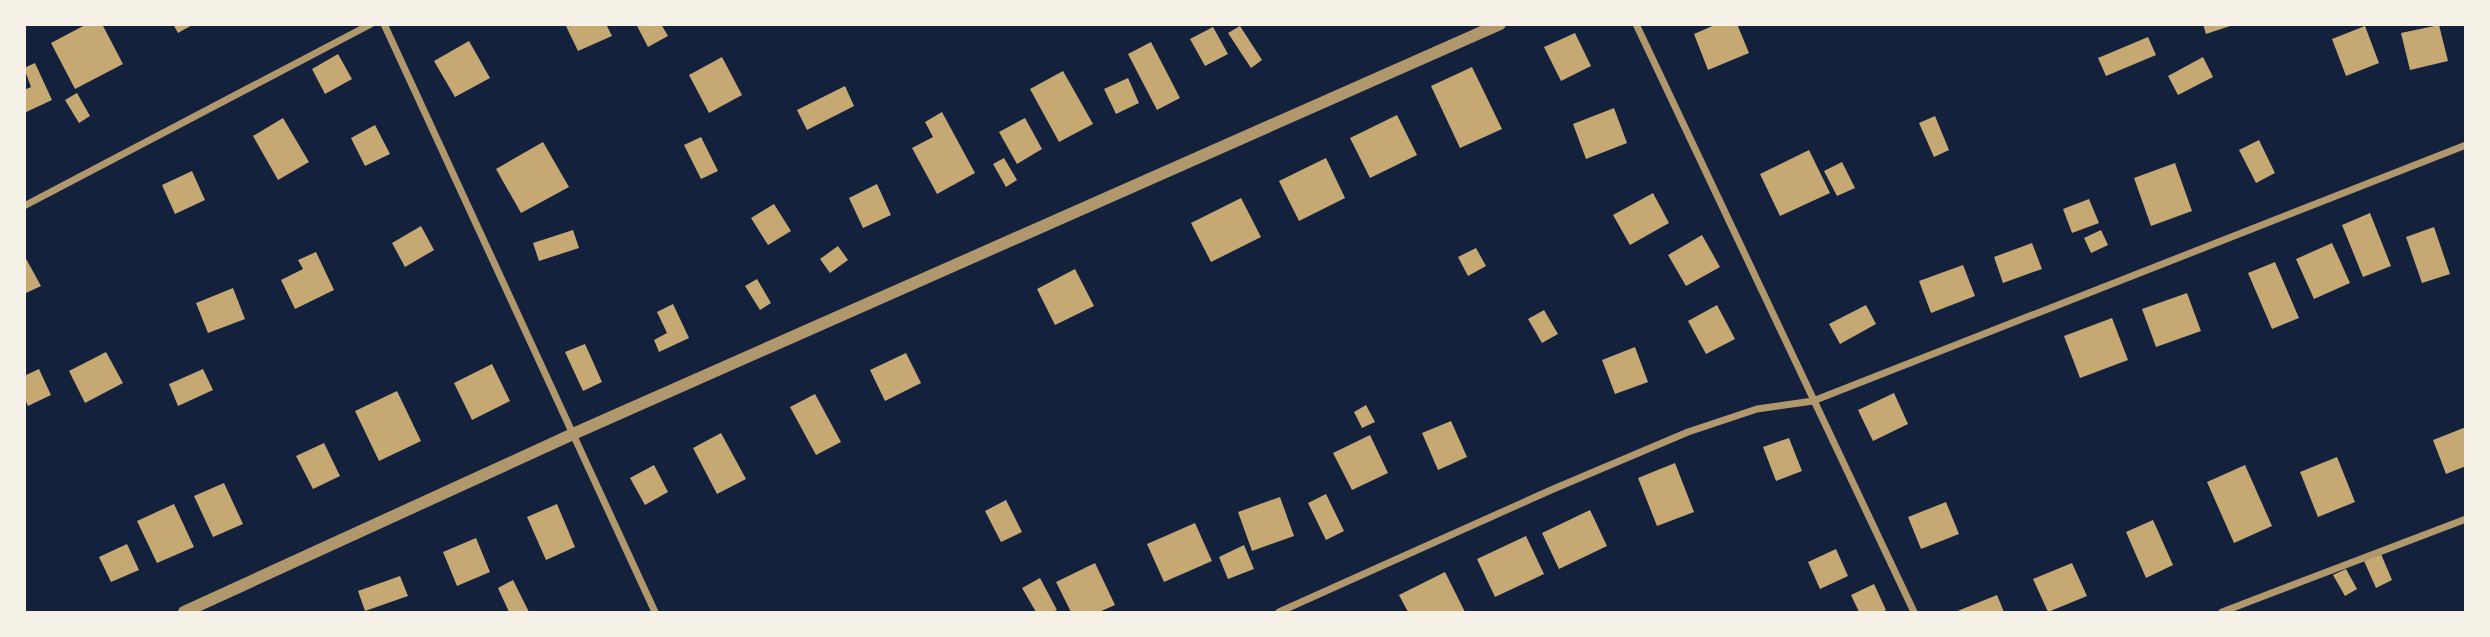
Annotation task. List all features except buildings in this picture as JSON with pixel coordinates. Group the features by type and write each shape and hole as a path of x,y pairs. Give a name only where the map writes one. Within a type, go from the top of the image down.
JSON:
{"street":[{"path":"24,206 370,24"},
{"path":"384,24 655,612"},
{"path":"184,612 573,434 1500,24"},
{"path":"1636,24 1914,612"},
{"path":"1279,612 1688,432 1757,409 1813,401 2463,148"},
{"path":"2222,612 2466,519"}]}
